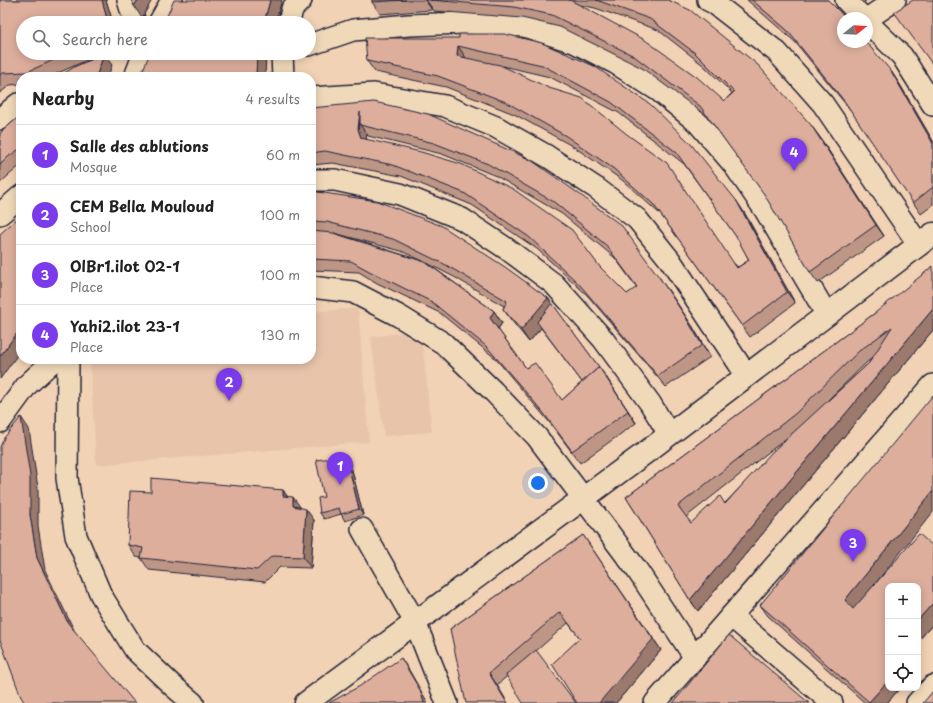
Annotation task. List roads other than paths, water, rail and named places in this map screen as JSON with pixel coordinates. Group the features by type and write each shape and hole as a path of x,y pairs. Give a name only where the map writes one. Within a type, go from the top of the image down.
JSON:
{"main road":[{"path":"306,703 747,376 926,239"}],"street":[{"path":"128,0 133,16"},
{"path":"163,16 172,0"},
{"path":"290,16 292,8 301,0"},
{"path":"708,0 714,3 777,52 823,104 926,239"},
{"path":"846,0 857,12"},
{"path":"873,16 895,0"},
{"path":"316,42 353,30 409,25 466,23 524,26 574,42 615,63 659,90 698,123 730,160 765,210 827,314"},
{"path":"873,26 902,56 933,105"},
{"path":"137,72 141,60"},
{"path":"282,60 283,72"},
{"path":"316,98 374,94 445,106 496,128 547,156 596,188 637,219 670,260 747,376"},
{"path":"0,119 16,106"},
{"path":"316,180 336,180 400,194 462,218 507,249 554,284 603,339 650,404 669,434"},
{"path":"0,214 16,200"},
{"path":"316,288 353,292 399,316 442,343 493,390 537,437 583,498 637,570 695,658"},
{"path":"0,422 27,385 50,364"},
{"path":"68,364 67,478 76,536 101,595 135,650 172,686 194,703"},
{"path":"655,703 933,385"},
{"path":"362,529 415,622 447,703"},
{"path":"731,616 832,703"},
{"path":"917,703 933,686"}],"place":[{"name":"Yahi2.ilot 23-1","path":"794,171"},
{"name":"CEM Bella Mouloud","path":"229,401"},
{"name":"Salle des ablutions","path":"340,485"},
{"name":"OlBr1.ilot 02-1","path":"853,562"}]}
